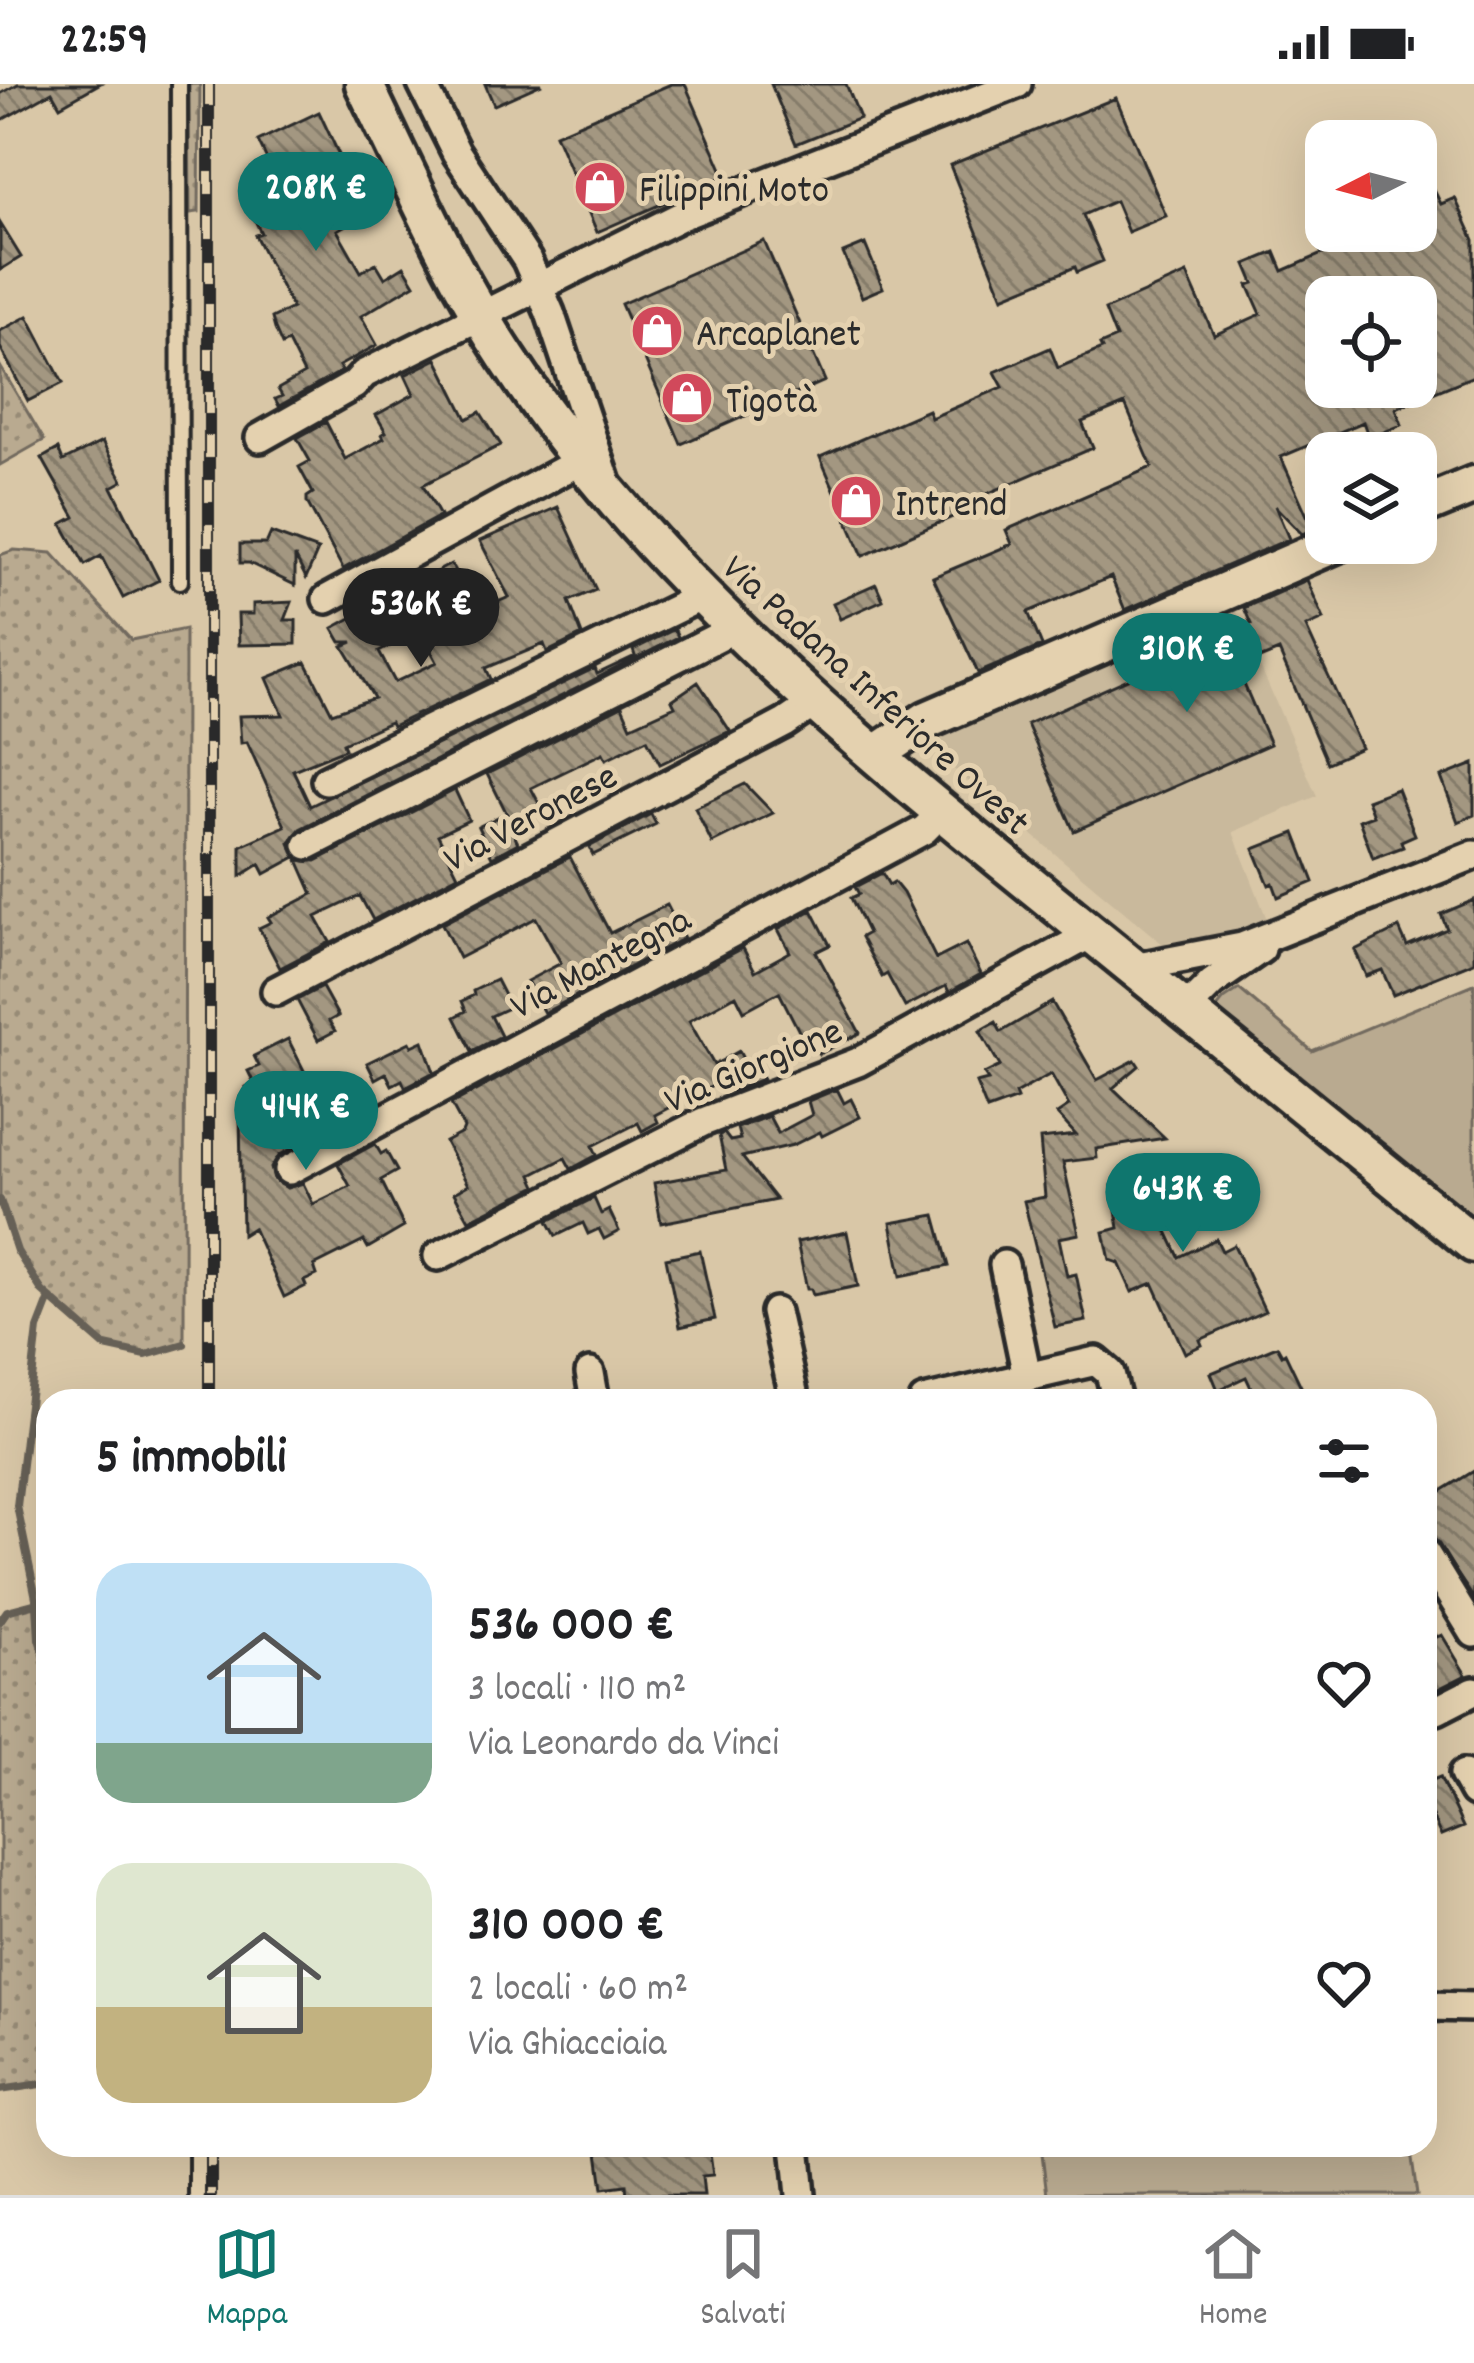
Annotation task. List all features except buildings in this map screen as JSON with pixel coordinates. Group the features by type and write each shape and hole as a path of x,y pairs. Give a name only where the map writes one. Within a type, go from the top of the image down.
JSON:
{"street":[{"name":"Via Padana Inferiore Ovest","path":"364,84 440,241 520,377 609,489 704,595 816,702 942,812 1474,1244"},
{"path":"422,84 456,152 500,214 539,289 609,489"},
{"path":"260,438 354,385 364,374 681,216 1017,84"},
{"path":"327,599 584,459"},
{"path":"1437,500 1474,485"},
{"path":"875,755 927,720 1305,557"},
{"path":"326,780 704,595"},
{"path":"308,845 736,627"},
{"name":"Via Veronese","path":"276,991 785,723 816,702"},
{"name":"Via Mantegna","path":"289,1170 920,832 942,812"},
{"path":"1133,968 1219,953 1289,930 1474,855"},
{"path":"1185,1010 1212,983 1289,930"},
{"name":"Via Giorgione","path":"438,1256 703,1122 859,1062 1091,934"},
{"path":"1004,1265 1027,1376"},
{"path":"776,1312 792,1389"},
{"path":"973,1389 1089,1361 1103,1364 1114,1389"},
{"path":"1437,1573 1474,1633"},
{"path":"1437,1711 1474,1690"},
{"path":"1437,2006 1474,2007"},
{"path":"797,2157 801,2195"}],"lane":[{"path":"179,84 180,581"},
{"path":"197,2157 197,2195"}],"shaded area":[{"path":"189,84 200,84 199,212 190,213"},
{"path":"0,366 44,440 0,465"},
{"path":"14,550 52,553 131,640 185,629 184,1344 146,1355 105,1346 50,1298 17,1251 0,1200 0,555"},
{"path":"1232,603 1317,796 1233,832 1268,922 1220,941 1169,941 1165,946 930,749 944,730"},
{"path":"1474,984 1474,1229 1212,1014 1239,989 1312,1051"},
{"path":"36,1603 36,2085 0,2090 0,1625 7,1611"},
{"path":"1042,2157 1412,2157 1417,2195 1047,2195"}],"waterway":[{"path":"0,1200 17,1251 42,1291 105,1346 146,1355 184,1344"},
{"path":"36,1598 17,1506 38,1329 50,1298"},
{"path":"0,1621 7,1611 36,1603"},
{"path":"0,2090 36,2085"}],"railway":[{"path":"209,84 209,1389"},
{"path":"211,2157 211,2195"}],"place":[{"name":"Filippini Moto","path":"600,187"},
{"name":"Arcaplanet","path":"657,331"},
{"name":"Tigotà","path":"687,398"},
{"name":"Intrend","path":"856,501"}]}
